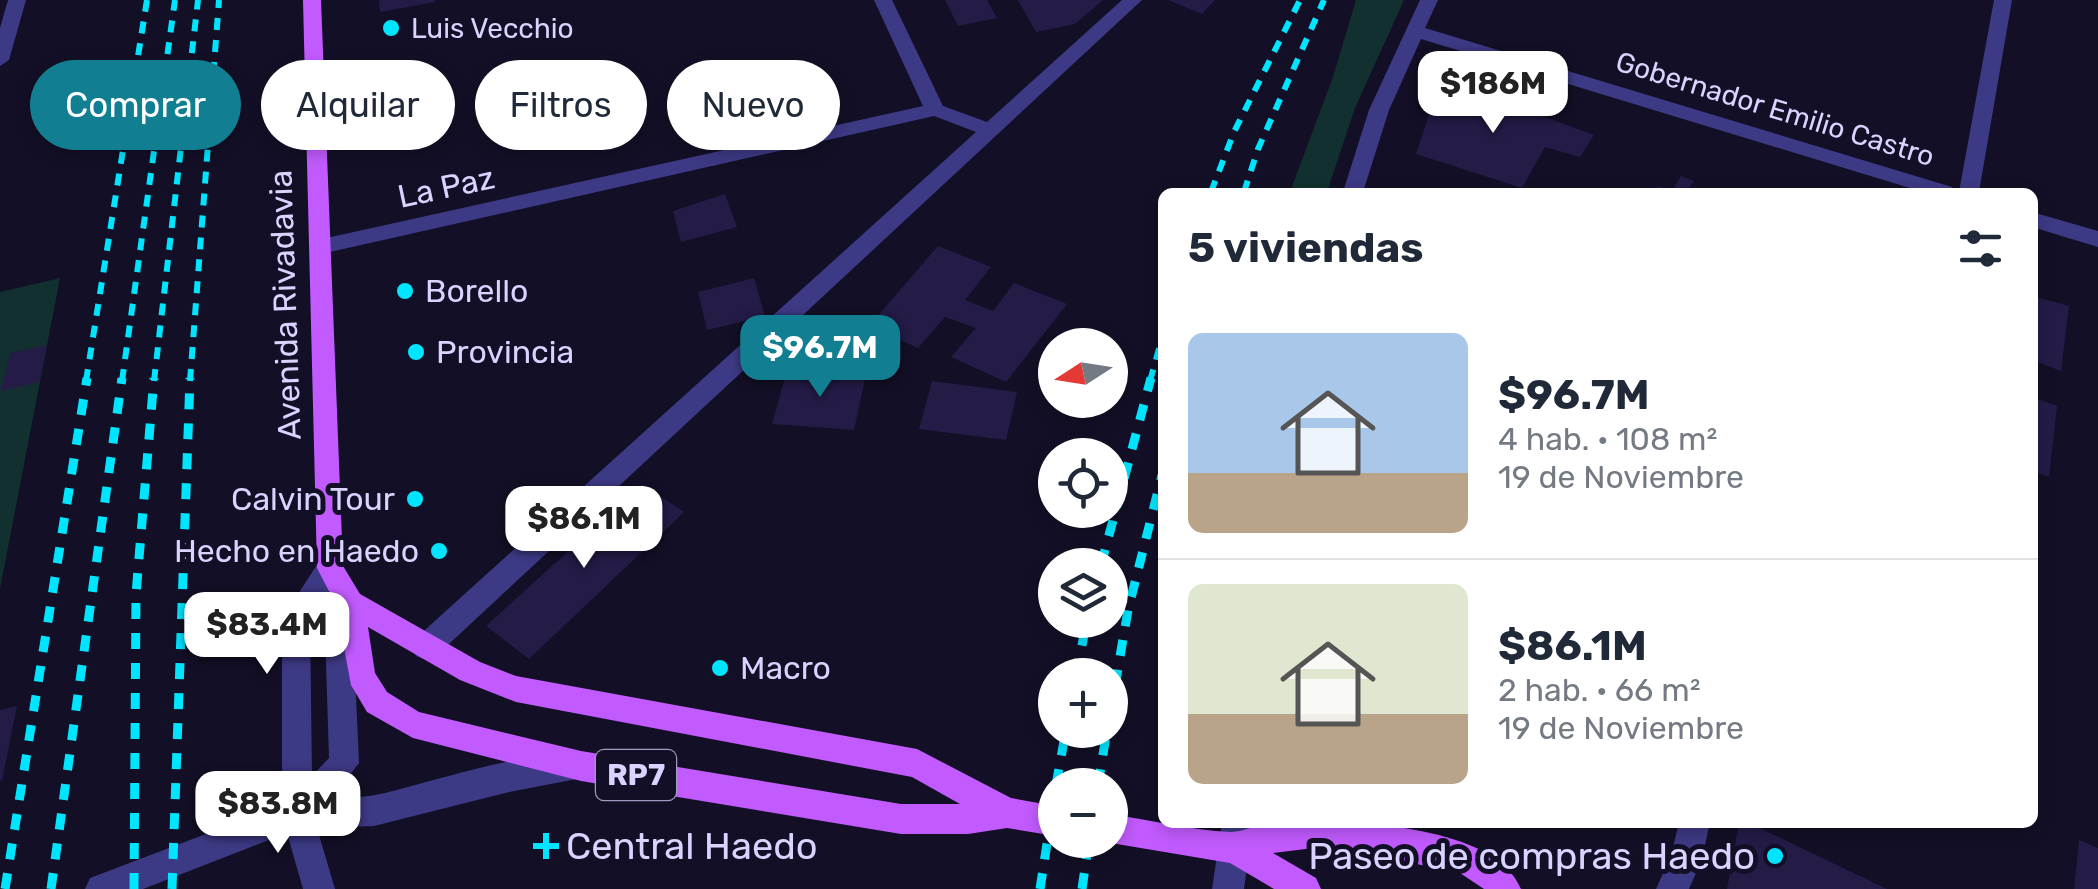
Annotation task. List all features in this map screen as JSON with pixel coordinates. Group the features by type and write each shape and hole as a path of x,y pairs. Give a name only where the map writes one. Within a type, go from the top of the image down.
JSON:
{"main road":[{"name":"Avenida Rivadavia","path":"312,0 330,568 350,603 362,676 377,702 413,724 580,766 901,819 968,819 1007,813 1038,818"},
{"name":"Avenida Rivadavia","path":"350,603 426,647 516,689 917,763 1007,813"},
{"path":"1128,831 1236,835 1330,830 1462,858 1488,870 1505,889"},
{"path":"1236,835 1305,889"}],"street":[{"path":"0,60 16,0"},
{"path":"883,0 935,110 990,130"},
{"path":"426,647 1133,0"},
{"path":"1355,188 1379,110 1429,0"},
{"path":"1970,188 2003,0"},
{"name":"Gobernador Emilio Castro","path":"1415,31 1932,188"},
{"name":"La Paz","path":"321,246 935,110"},
{"path":"2038,221 2098,239"},
{"path":"319,889 297,814 296,619 330,568"},
{"path":"297,814 344,763 339,630 350,603"},
{"path":"100,889 297,814 374,811 509,777 580,766"},
{"path":"1672,889 1694,828"},
{"path":"1228,889 1236,835"}],"green space":[{"path":"1356,0 1404,0 1355,108 1328,188 1291,188 1333,77"},
{"path":"60,278 0,589 0,292"}],"building":[{"path":"379,0 435,0 435,2 380,12"},
{"path":"945,0 987,0 997,18 958,26"},
{"path":"1018,0 1103,0 1075,24 1036,32"},
{"path":"1168,0 1215,0 1202,14"},
{"path":"1449,83 1594,135 1580,157 1545,147 1522,188 1416,154 1430,111"},
{"path":"1681,176 1694,181 1690,188 1674,188"},
{"path":"725,194 737,227 681,242 673,211"},
{"path":"938,246 991,267 965,300 993,311 1014,283 1067,304 1048,328 1038,328 1038,341 1006,382 951,357 976,328 945,317 918,348 869,326"},
{"path":"754,278 765,316 707,330 698,292"},
{"path":"2038,298 2069,306 2061,371 2038,362"},
{"path":"47,345 39,382 1,391 10,353"},
{"path":"787,370 866,375 854,430 772,424"},
{"path":"932,381 1017,392 1006,440 919,429"},
{"path":"2038,399 2057,406 2049,477 2038,473"},
{"path":"642,484 684,512 529,659 486,626"},
{"path":"17,706 2,781 0,710"},
{"name":"Paseo de compras Haedo","path":"1738,828 1760,828 1887,889 1727,889"},
{"path":"2079,840 2098,848 2098,889 2074,889"}],"railway":[{"path":"86,381 147,0"},
{"path":"122,381 175,0"},
{"path":"154,381 198,0"},
{"path":"190,381 219,0"},
{"path":"1213,188 1234,132 1300,0"},
{"path":"1245,188 1258,149 1324,0"},
{"path":"1150,381 1158,352"},
{"path":"5,889 87,378"},
{"path":"51,889 122,378"},
{"path":"134,889 136,594 154,378"},
{"path":"172,889 190,378"},
{"path":"1106,548 1151,378"},
{"path":"1120,658 1158,491"},
{"path":"1079,658 1083,638"},
{"path":"1059,768 1063,748"},
{"path":"1101,768 1104,748"},
{"path":"1040,889 1045,858"},
{"path":"1082,889 1086,858"}],"place":[{"name":"Luis Vecchio","path":"391,28"},
{"name":"Borello","path":"405,291"},
{"name":"Provincia","path":"416,352"},
{"name":"Calvin Tour","path":"415,499"},
{"name":"Hecho en Haedo","path":"439,551"},
{"name":"Macro","path":"720,668"},
{"name":"Central Haedo","path":"546,846"},
{"name":"Paseo de compras Haedo","path":"1775,856"}]}
